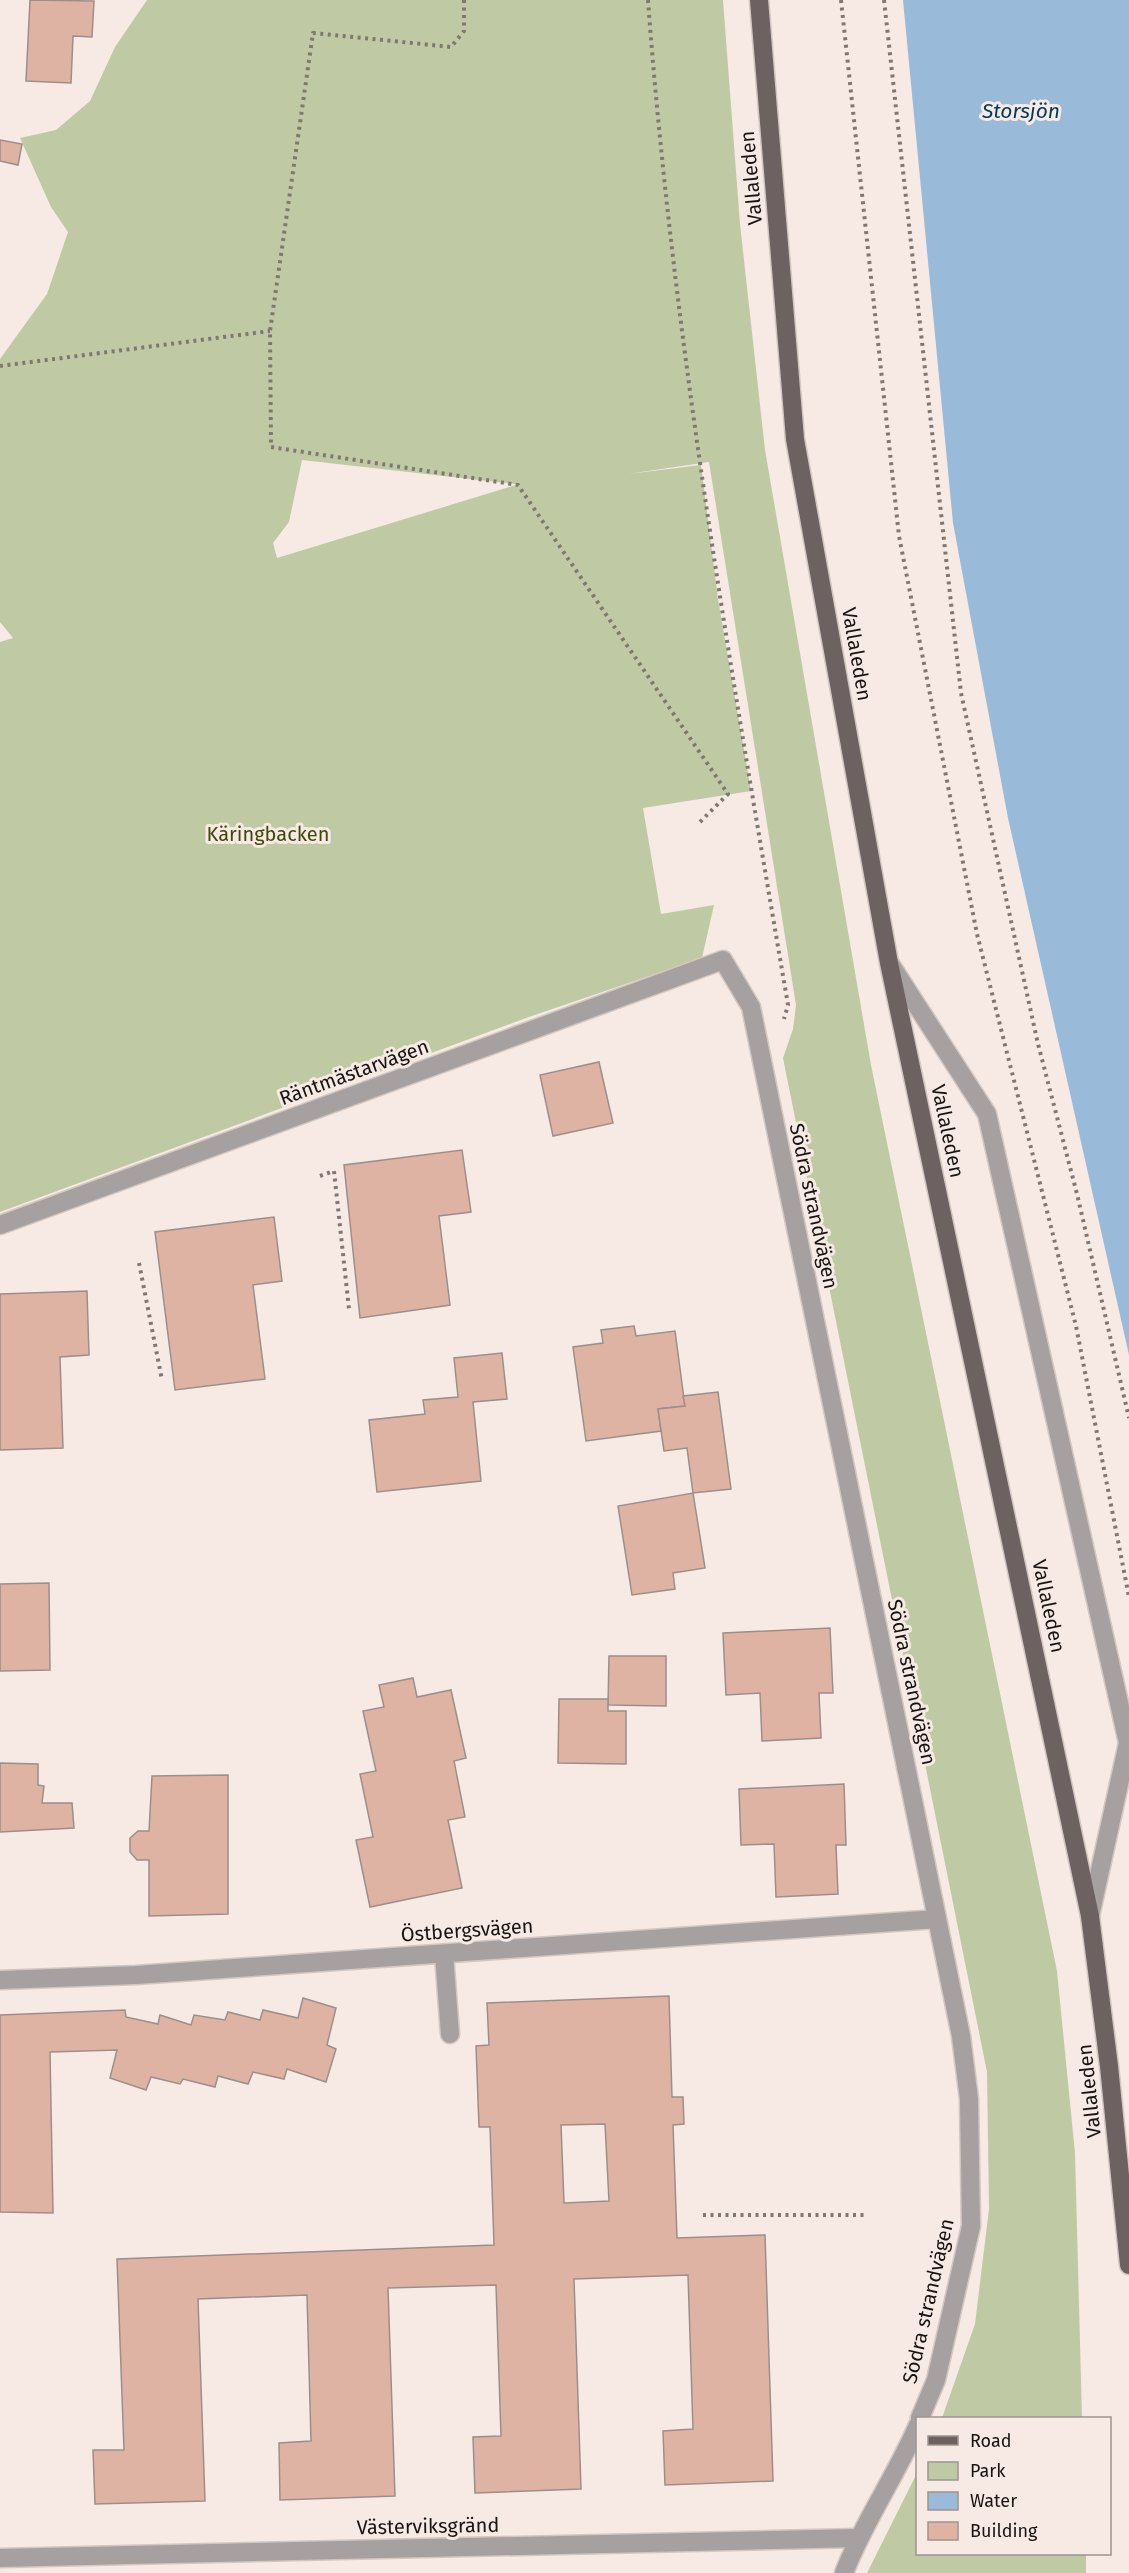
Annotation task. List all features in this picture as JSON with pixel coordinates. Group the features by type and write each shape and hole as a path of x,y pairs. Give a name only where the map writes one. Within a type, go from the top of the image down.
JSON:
{"main road":[{"name":"Vallaleden","path":"759,0 795,439 890,963 1090,1916 1110,2066 1129,2265"}],"street":[{"name":"Södra strandvägen","path":"723,960 751,1007 961,2037 969,2100 971,2226 936,2380 920,2417"},
{"name":"Räntmästarvägen","path":"0,1226 723,960"},
{"path":"890,963 987,1114 1128,1743 1090,1916"},
{"name":"Östbergsvägen","path":"0,1980 136,1975 937,1919"},
{"path":"444,1954 450,2034"},
{"path":"844,2573 857,2538 900,2465 916,2429"},
{"name":"Västerviksgränd","path":"0,2558 857,2538"}],"path":[{"path":"464,0 464,31 451,47 313,33 270,331 271,447 518,485 728,794 698,824"},
{"path":"648,0 657,131 718,599 788,1005 779,1040 761,1060"},
{"path":"841,0 899,536 977,934 1076,1326 1129,1597"},
{"path":"884,0 961,693 1035,1033 1077,1194 1129,1418"},
{"path":"0,366 270,331"},
{"path":"320,1176 334,1171 349,1309"},
{"path":"139,1263 162,1380"},
{"path":"703,2215 865,2215"}],"green space":[{"name":"Käringbacken","path":"147,0 723,0 740,224 765,450 871,1065 1057,1971 1075,2153 1082,2417 942,2417 975,2324 989,2209 987,2072 783,1058 793,1029 796,1005 709,462 628,474 701,465 718,599 751,791 643,808 661,914 714,905 702,958 529,1017 0,1212 0,642 13,638 0,622 0,359 47,294 68,232 51,207 20,138 56,130 90,101 115,47","holes":["302,460 516,485 277,558 273,543 289,522"]},
{"path":"916,2475 916,2555 1086,2555 1086,2573 867,2573"}],"water":[{"name":"Storsjön","path":"903,0 1129,0 1129,1355 1008,818 953,523"}],"building":[{"path":"30,0 94,1 92,37 73,36 71,83 26,81"},
{"path":"0,140 22,144 18,165 0,161"},
{"path":"599,1062 613,1123 553,1136 540,1075"},
{"path":"462,1150 471,1212 439,1216 450,1305 360,1318 344,1165"},
{"path":"274,1217 282,1281 253,1285 265,1379 175,1390 155,1232"},
{"path":"87,1291 89,1355 60,1357 63,1448 0,1450 0,1294"},
{"path":"634,1326 636,1336 675,1331 685,1406 658,1409 661,1431 586,1441 573,1347 603,1343 601,1330"},
{"path":"502,1353 507,1399 473,1402 481,1481 377,1492 369,1420 425,1414 423,1400 458,1397 454,1358"},
{"path":"718,1392 731,1489 693,1493 687,1448 664,1451 658,1409 685,1406 683,1396"},
{"path":"693,1493 705,1568 673,1573 675,1589 632,1595 618,1506"},
{"path":"49,1583 50,1670 0,1671 0,1584"},
{"path":"830,1628 833,1693 819,1693 821,1738 762,1741 760,1693 726,1695 723,1633"},
{"path":"609,1656 666,1656 666,1706 608,1705"},
{"path":"413,1678 417,1697 451,1690 466,1758 454,1761 465,1817 448,1820 462,1888 370,1907 356,1840 373,1837 360,1774 376,1771 363,1711 384,1707 379,1685"},
{"path":"559,1699 608,1699 608,1711 626,1711 626,1764 558,1763"},
{"path":"0,1763 38,1764 38,1785 44,1786 42,1803 72,1803 74,1828 0,1832"},
{"path":"228,1775 228,1914 149,1916 149,1860 137,1860 130,1852 130,1838 138,1831 149,1831 152,1776"},
{"path":"844,1784 846,1845 836,1845 838,1894 776,1897 774,1844 741,1845 739,1789"},
{"path":"669,1996 672,2097 683,2097 684,2124 673,2125 677,2238 765,2235 773,2481 665,2485 663,2431 693,2429 688,2275 574,2279 581,2489 475,2493 473,2437 501,2436 496,2285 388,2288 395,2496 280,2500 279,2443 311,2441 307,2295 198,2299 205,2501 95,2504 93,2450 124,2450 117,2259 494,2245 490,2127 479,2127 476,2046 489,2045 487,2003","holes":["605,2124 609,2201 564,2203 561,2125"]},
{"path":"303,1998 336,2008 327,2045 336,2049 326,2082 287,2069 284,2079 253,2072 248,2084 218,2076 215,2087 183,2079 180,2084 151,2077 146,2090 110,2078 117,2050 50,2052 53,2213 0,2212 0,2015 125,2010 126,2017 158,2024 160,2015 191,2025 194,2015 225,2020 228,2012 260,2020 263,2010 298,2018"}]}
